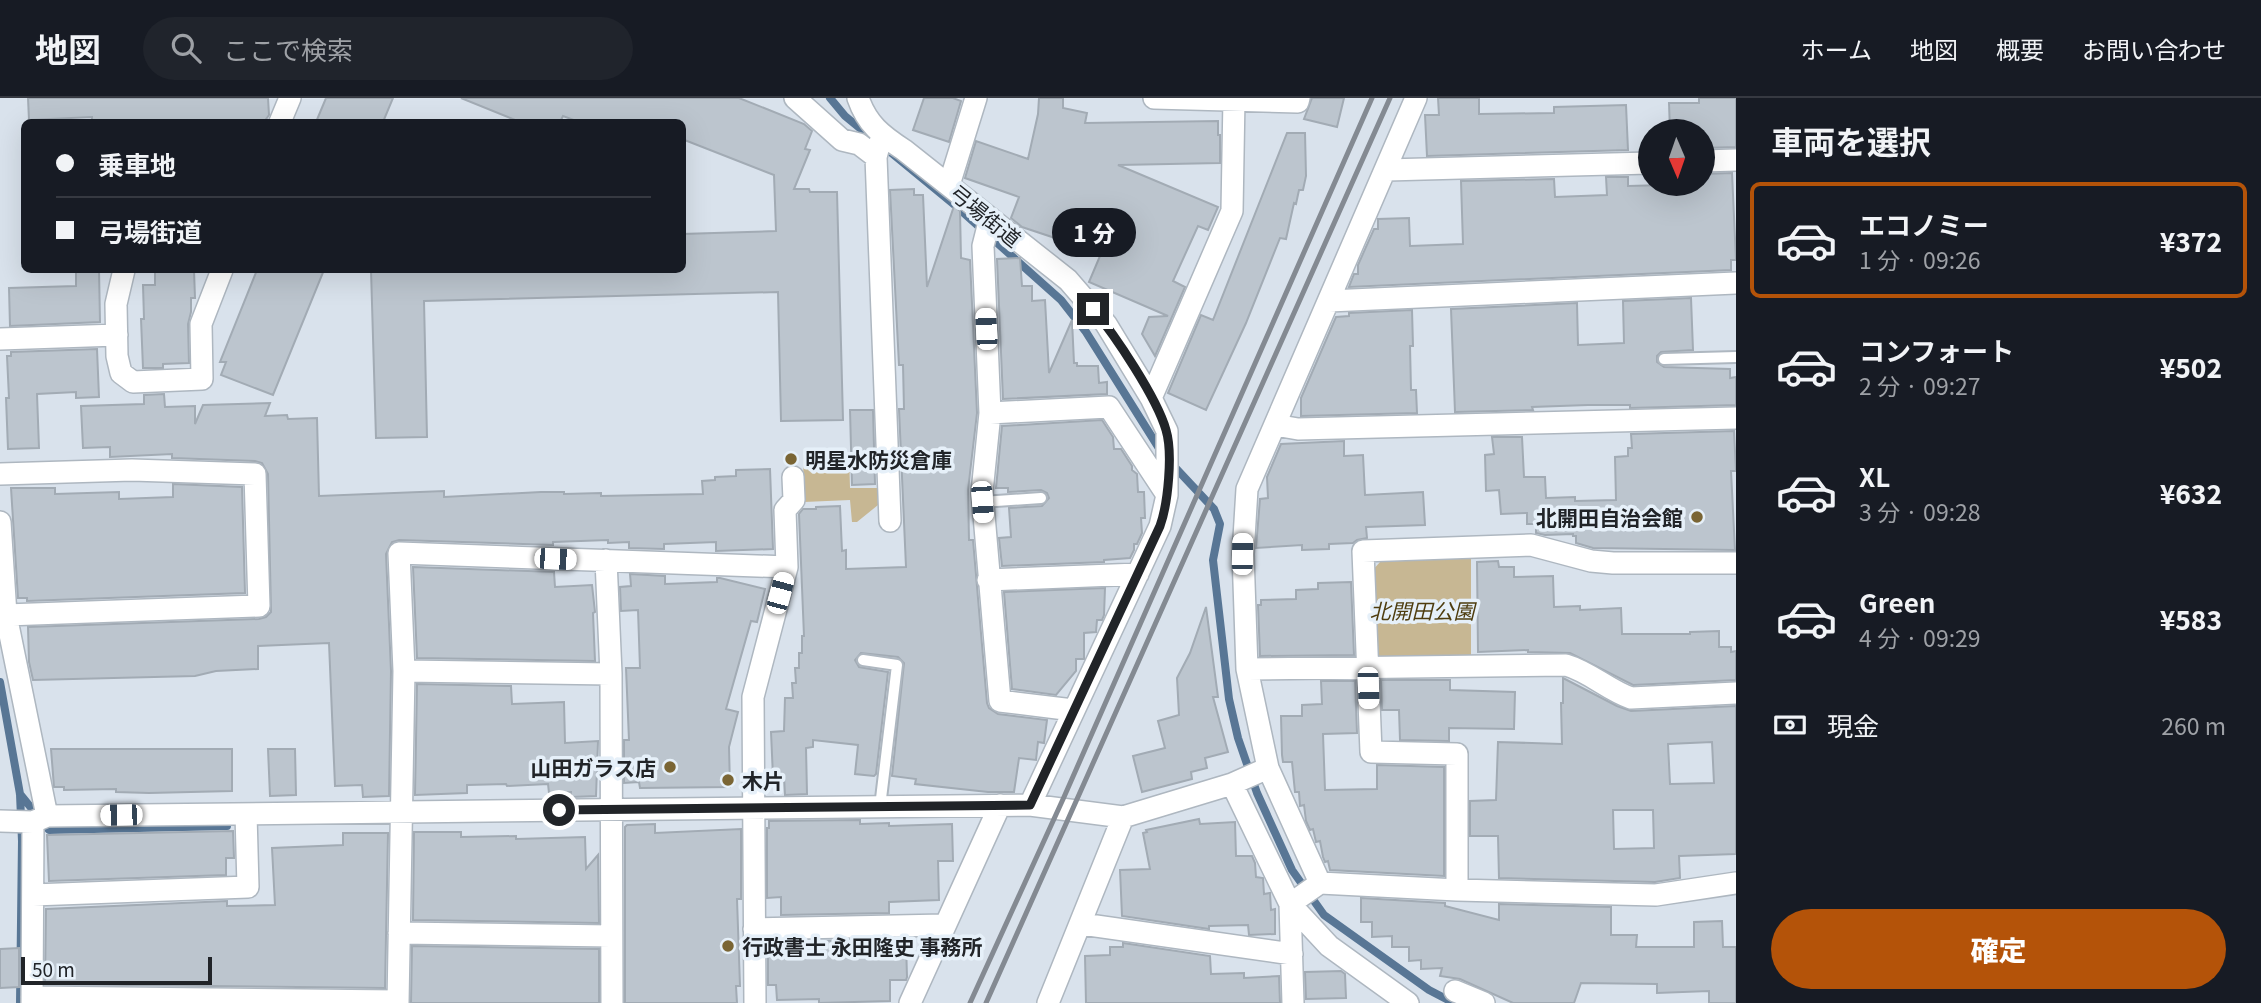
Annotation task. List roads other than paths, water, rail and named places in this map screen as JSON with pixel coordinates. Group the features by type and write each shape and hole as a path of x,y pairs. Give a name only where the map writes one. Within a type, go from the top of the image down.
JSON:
{"street":[{"path":"281,119 290,98"},
{"path":"795,98 842,140 859,145 876,157"},
{"name":"弓場街道","path":"858,98 864,115 882,135 1069,280 1106,324 1151,398 1167,431 1167,495 1160,526 1030,805"},
{"path":"949,185 976,98"},
{"path":"1154,98 1298,102 1299,98"},
{"path":"1408,1003 1329,946 1250,776 1242,554 1247,489 1416,98"},
{"path":"1151,398 1232,211 1234,99"},
{"path":"882,135 876,157 890,521"},
{"path":"1715,161 1736,160"},
{"path":"1387,170 1638,163"},
{"path":"990,218 983,246 990,413 982,502 1000,701 1073,710"},
{"path":"123,273 116,304 117,356 121,373 133,382 202,379 201,324 221,273"},
{"path":"1329,302 1736,283"},
{"path":"0,339 117,335"},
{"path":"990,413 1109,407 1167,495"},
{"path":"1275,425 1298,429 1736,418"},
{"path":"0,474 132,470 255,474 260,606 6,615"},
{"path":"755,1003 753,697 787,567 785,510 794,500 793,477"},
{"path":"0,522 6,615 40,819 33,895 32,1000 398,1002 404,671 399,553 787,567"},
{"path":"1457,890 1457,754 1371,752 1363,551 1531,545 1591,561 1613,563 1736,563"},
{"path":"607,561 611,674 612,1003"},
{"path":"988,580 1138,574"},
{"path":"1247,668 1566,665 1583,670 1618,693 1631,698 1736,692"},
{"path":"404,671 611,674"},
{"path":"0,821 246,814 1000,805 1030,805 1123,817 1250,776"},
{"path":"1250,776 1305,894 1292,954 1293,1003"},
{"path":"910,1003 1000,805"},
{"path":"33,895 248,887 246,814"},
{"path":"1048,1003 1123,817"},
{"path":"1305,894 1457,890 1656,895 1736,883"},
{"path":"1082,924 1292,954"},
{"path":"754,929 944,925"},
{"path":"399,933 611,936"},
{"path":"1455,991 1484,1003"}],"lane":[{"path":"1664,359 1736,357"},
{"path":"982,502 1041,498"},
{"path":"863,660 897,665 880,807"}],"waterway":[{"path":"830,98 845,116 873,139"},
{"path":"889,151 957,207 1061,300 1086,332 1162,453"},
{"path":"1170,462 1214,509 1220,524 1213,560 1229,699 1238,738 1257,793 1292,870 1324,915 1429,990 1454,1003"},
{"path":"0,682 20,794 20,1003"},
{"path":"20,794 49,830 227,826"}],"railway":[{"path":"970,1003 1064,797 1372,98"},
{"path":"986,1003 1390,98"}],"place":[{"name":"明星水防災倉庫","path":"791,459"},
{"name":"北開田自治会館","path":"1697,517"},
{"name":"山田ガラス店","path":"670,767"},
{"name":"木片","path":"728,780"},
{"name":"行政書士 永田隆史 事務所","path":"728,946"}],"park label":[{"name":"北開田公園","path":"1422,610"}]}
